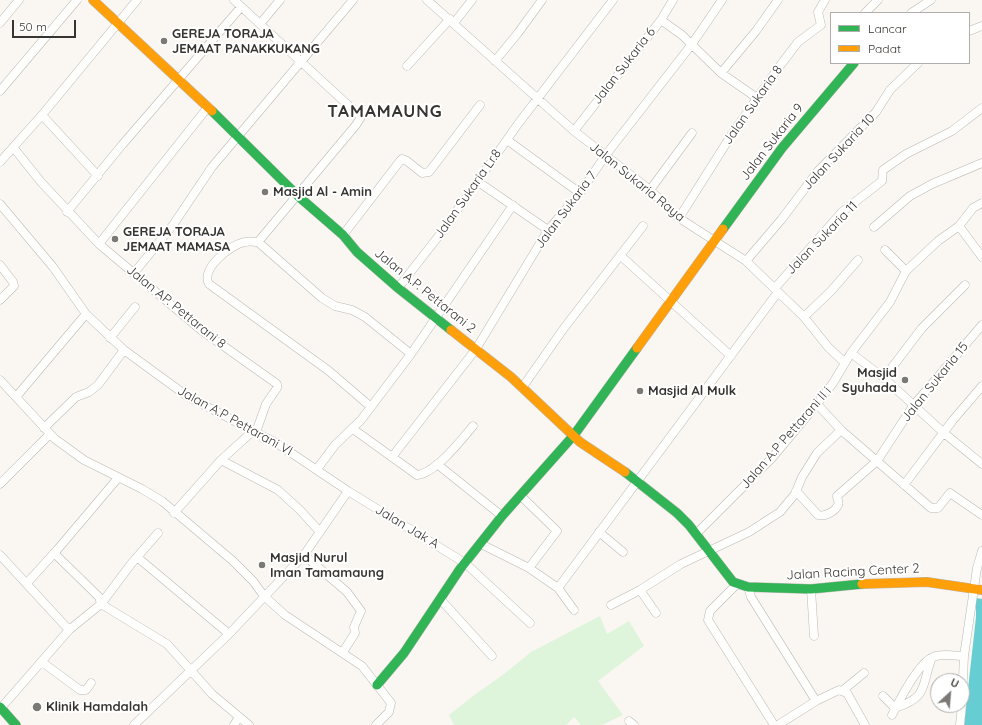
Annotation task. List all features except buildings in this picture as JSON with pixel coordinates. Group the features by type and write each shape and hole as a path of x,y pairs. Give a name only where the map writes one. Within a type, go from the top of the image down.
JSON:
{"street":[{"path":"0,23 19,0"},
{"path":"0,91 76,0"},
{"name":"Jalan A.P. Pettarani 2","path":"93,0 239,136 298,196 343,235 357,252 398,288 476,349 591,450 636,481 677,513 696,534 729,579 737,584 748,587"},
{"path":"0,162 42,115 137,0"},
{"path":"234,0 361,119 258,242"},
{"path":"260,24 280,0"},
{"path":"134,273 173,225 206,175 301,64 353,0"},
{"name":"Jalan Sukaria Raya","path":"427,0 452,21 538,101 605,156 650,190 679,218 746,261 804,317 828,347 845,363"},
{"path":"407,66 472,0"},
{"path":"495,61 542,0"},
{"name":"Jalan Sukaria Lr.8","path":"398,288 441,233 507,140 613,0"},
{"name":"Jalan Sukaria 6","path":"574,131 661,20 673,0"},
{"name":"Jalan Sukaria 7","path":"392,457 476,349 548,230 580,194 605,156 692,44 722,0"},
{"path":"721,73 756,31 778,0"},
{"name":"Jalan Sukaria 8","path":"679,218 720,152 798,42 821,25 818,12 825,0"},
{"path":"866,12 878,0"},
{"path":"913,12 931,0"},
{"path":"67,212 241,7"},
{"path":"661,20 692,44 721,73 757,98"},
{"path":"970,31 982,26"},
{"name":"Jalan Sukaria 9","path":"377,685 404,653 465,563 502,516 574,435 672,302 714,241 799,127 853,64"},
{"name":"Jalan Sukaria 10","path":"746,261 781,220 818,171 876,112 890,90 917,64"},
{"path":"343,235 402,159 407,161 422,173 428,172 480,106"},
{"path":"99,244 208,107"},
{"name":"Jalan Sukaria 11","path":"776,290 842,212 882,181 883,170 911,151 952,131 982,108"},
{"path":"42,115 98,176"},
{"path":"650,190 692,133"},
{"path":"507,140 580,194"},
{"name":"Jalan AP. Pettarani 8","path":"14,147 67,212 99,244 201,330 277,384 277,388 266,404 255,432"},
{"path":"874,226 910,196 936,181 982,163"},
{"path":"478,181 548,230"},
{"name":"Jalan A.P Pettarani II i","path":"696,534 772,458 817,404 833,383 851,353 890,302 906,272 938,241 959,226 973,208 982,203"},
{"name":"Jalan A.P Pettarani VI","path":"0,204 53,267 86,314 124,350 187,396 255,432 317,469 348,491"},
{"path":"317,469 335,445 353,429 371,407 411,354 513,205"},
{"path":"522,388 564,328 643,226"},
{"path":"959,226 982,257"},
{"path":"371,407 329,370 208,282 207,274 219,258 244,242 258,242 322,298 335,306 352,310 365,317 411,354"},
{"path":"885,250 906,272"},
{"path":"621,256 731,356"},
{"path":"804,317 831,291 858,260"},
{"path":"0,265 13,282 14,286 0,300"},
{"path":"884,378 922,328 956,296 965,285"},
{"path":"558,588 636,481 731,356 776,290"},
{"path":"110,338 135,307"},
{"path":"16,397 86,314"},
{"name":"Jalan Sukaria 15","path":"796,491 818,515 828,514 839,505 836,498 839,494 877,461 913,406 982,325"},
{"path":"0,484 76,397 89,392 98,385 124,350"},
{"path":"851,353 884,378 965,452 982,464"},
{"path":"0,381 47,431 84,460 142,489 162,501 232,561 253,581 264,596 300,626 343,652 362,666 391,702 392,706 389,712 376,725"},
{"path":"904,485 982,386"},
{"path":"817,404 841,430 931,508 938,508 950,493 982,515"},
{"path":"353,429 418,475 438,464 473,426"},
{"path":"611,605 640,590 681,564 709,552 763,524 785,507 796,491 802,477 817,453 841,430"},
{"path":"174,512 221,460 255,432"},
{"path":"221,460 278,490 300,510 320,532"},
{"path":"438,464 502,516"},
{"path":"27,583 118,478"},
{"path":"135,725 228,634 304,555 348,491"},
{"name":"Jalan Jak A","path":"348,491 465,563 530,623"},
{"path":"521,496 530,503 557,531 529,568"},
{"path":"599,532 623,552"},
{"path":"16,725 0,708 69,630 101,604 137,557 158,533"},
{"path":"481,544 529,568 558,588 574,610"},
{"path":"963,673 964,656 978,590 977,568 982,551"},
{"path":"54,553 99,597 101,604 167,644 212,694 249,725"},
{"path":"0,555 69,630"},
{"path":"304,555 347,592 361,611 354,627 355,633 343,652"},
{"path":"137,557 228,634"},
{"name":"Jalan Racing Center 2","path":"748,587 811,589 867,584 927,582 978,590"},
{"path":"737,584 710,611 708,620 774,725"},
{"path":"748,587 751,597 816,701"},
{"path":"811,589 814,636"},
{"path":"640,590 656,613"},
{"path":"441,600 492,656"},
{"path":"893,712 921,667 932,657 937,655 964,656"},
{"path":"893,712 908,704 922,692 926,672 932,657"},
{"path":"42,662 80,690 86,690 91,683"},
{"path":"842,691 864,673"},
{"path":"778,725 816,701 836,691 842,691 849,695 865,725"},
{"path":"883,696 893,712"},
{"path":"960,725 961,713"},
{"path":"234,725 239,717"}],"green space":[{"path":"600,616 607,634 629,621 644,646 598,681 623,715 602,725 581,725 574,717 566,725 454,725 449,715 531,652"}],"water":[{"path":"976,598 982,599 982,725 964,725 965,713 970,713 970,673 976,617"}],"traffic: fast":[{"path":"723,229 782,148 853,64"},
{"path":"212,111 298,196 343,235 357,252 398,288 451,330"},
{"path":"377,685 404,653 460,569 502,516 574,435 637,348"},
{"path":"625,472 677,513 689,525 733,582 748,587 811,589 862,584"},
{"path":"0,707 16,725"}],"traffic: slow":[{"path":"93,0 212,111"},
{"path":"637,348 723,229"},
{"path":"451,330 511,377 580,442 625,472"},
{"path":"862,584 927,582 982,590"}],"place":[{"name":"GEREJA TORAJA JEMAAT PANAKKUKANG","path":"164,41"},
{"name":"Masjid Al - Amin","path":"265,192"},
{"name":"GEREJA TORAJA JEMAAT MAMASA","path":"115,239"},
{"name":"Masjid Syuhada","path":"905,380"},
{"name":"Masjid Al Mulk","path":"640,391"},
{"name":"Masjid Nurul Iman Tamamaung","path":"262,565"},
{"name":"Klinik Hamdalah","path":"37,707"}],"district":[{"name":"TAMAMAUNG","path":"385,112"}]}
